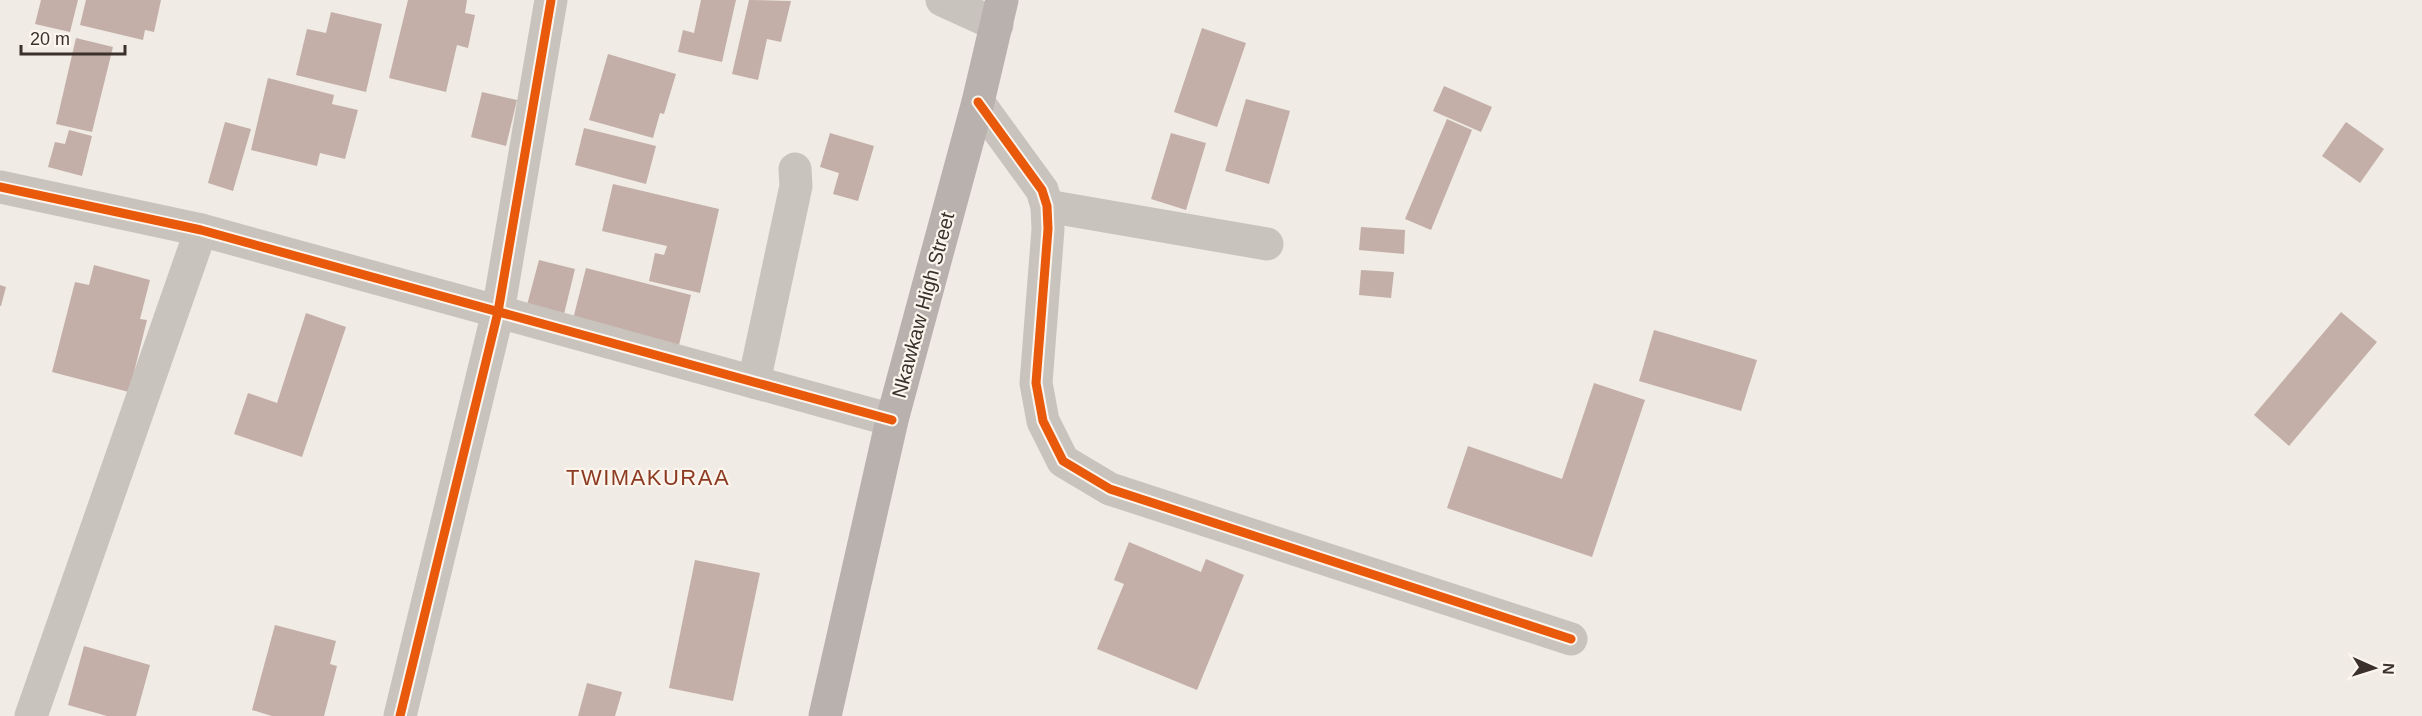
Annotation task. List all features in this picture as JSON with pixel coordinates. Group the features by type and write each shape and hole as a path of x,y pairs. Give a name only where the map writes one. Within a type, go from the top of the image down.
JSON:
{"main road":[{"name":"Nkawkaw High Street","path":"825,716 892,420 1000,13"}],"street":[{"path":"400,716 498,312 551,0"},
{"path":"942,0 1000,13"},
{"path":"978,102 1042,190 1047,206 1048,229 1036,383 1043,421 1063,461 1110,489 1571,639"},
{"path":"754,382 796,186 795,169"},
{"path":"0,187 201,231 892,420"},
{"path":"1047,206 1267,244"},
{"path":"31,716 201,231"}],"building":[{"path":"41,0 78,0 70,32 35,24"},
{"path":"86,0 161,0 154,32 145,30 143,40 80,25"},
{"path":"408,0 467,0 465,13 475,15 468,48 457,45 446,92 389,78"},
{"path":"701,0 736,0 722,62 678,52 683,30 694,33"},
{"path":"749,0 791,1 781,42 767,39 758,80 732,74"},
{"path":"331,12 382,24 366,92 296,75 307,29 326,33"},
{"path":"1202,28 1246,43 1217,127 1174,112"},
{"path":"76,38 113,47 92,132 56,124"},
{"path":"608,54 676,74 664,114 660,113 653,138 589,120"},
{"path":"268,78 334,95 332,104 358,110 345,159 320,153 317,166 251,150"},
{"path":"1444,86 1492,107 1481,132 1433,111"},
{"path":"482,92 517,100 506,146 471,137"},
{"path":"1246,99 1290,111 1269,184 1225,171"},
{"path":"1447,119 1472,130 1431,230 1405,219"},
{"path":"225,122 251,129 233,191 208,183"},
{"path":"2346,122 2384,149 2360,183 2322,156"},
{"path":"584,128 656,146 646,184 575,165"},
{"path":"69,130 92,136 82,176 48,167 55,142 65,144"},
{"path":"830,133 874,146 858,201 833,194 839,173 820,167"},
{"path":"1171,133 1206,143 1186,210 1151,199"},
{"path":"613,184 719,209 700,293 649,281 655,253 664,255 667,246 602,231"},
{"path":"1361,227 1405,230 1404,254 1359,250"},
{"path":"539,260 575,269 564,314 527,305"},
{"path":"94,265 150,280 140,319 147,320 129,392 52,372 75,282 89,285"},
{"path":"586,268 691,295 679,345 573,319"},
{"path":"1361,270 1394,272 1391,298 1359,295"},
{"path":"0,285 6,287 1,306 0,306"},
{"path":"2341,312 2377,342 2289,446 2254,415"},
{"path":"306,313 346,327 302,457 234,434 248,393 277,403"},
{"path":"1654,330 1757,360 1741,411 1639,381"},
{"path":"1594,383 1645,400 1592,557 1447,508 1468,446 1562,479"},
{"path":"1129,542 1201,572 1206,559 1244,575 1197,690 1097,649 1124,584 1114,580"},
{"path":"695,560 760,573 733,701 669,688"},
{"path":"275,625 336,641 330,664 337,666 324,716 272,716 252,710"},
{"path":"84,646 150,665 136,716 107,716 68,705"},
{"path":"587,683 622,692 615,716 578,716"}],"cycle path":[{"path":"400,716 498,312 551,0"},
{"path":"978,102 1042,190 1047,206 1048,229 1036,383 1043,421 1063,461 1110,489 1571,639"},
{"path":"0,187 201,230 892,420"}],"district":[{"name":"TWIMAKURAA","path":"648,477"}]}
